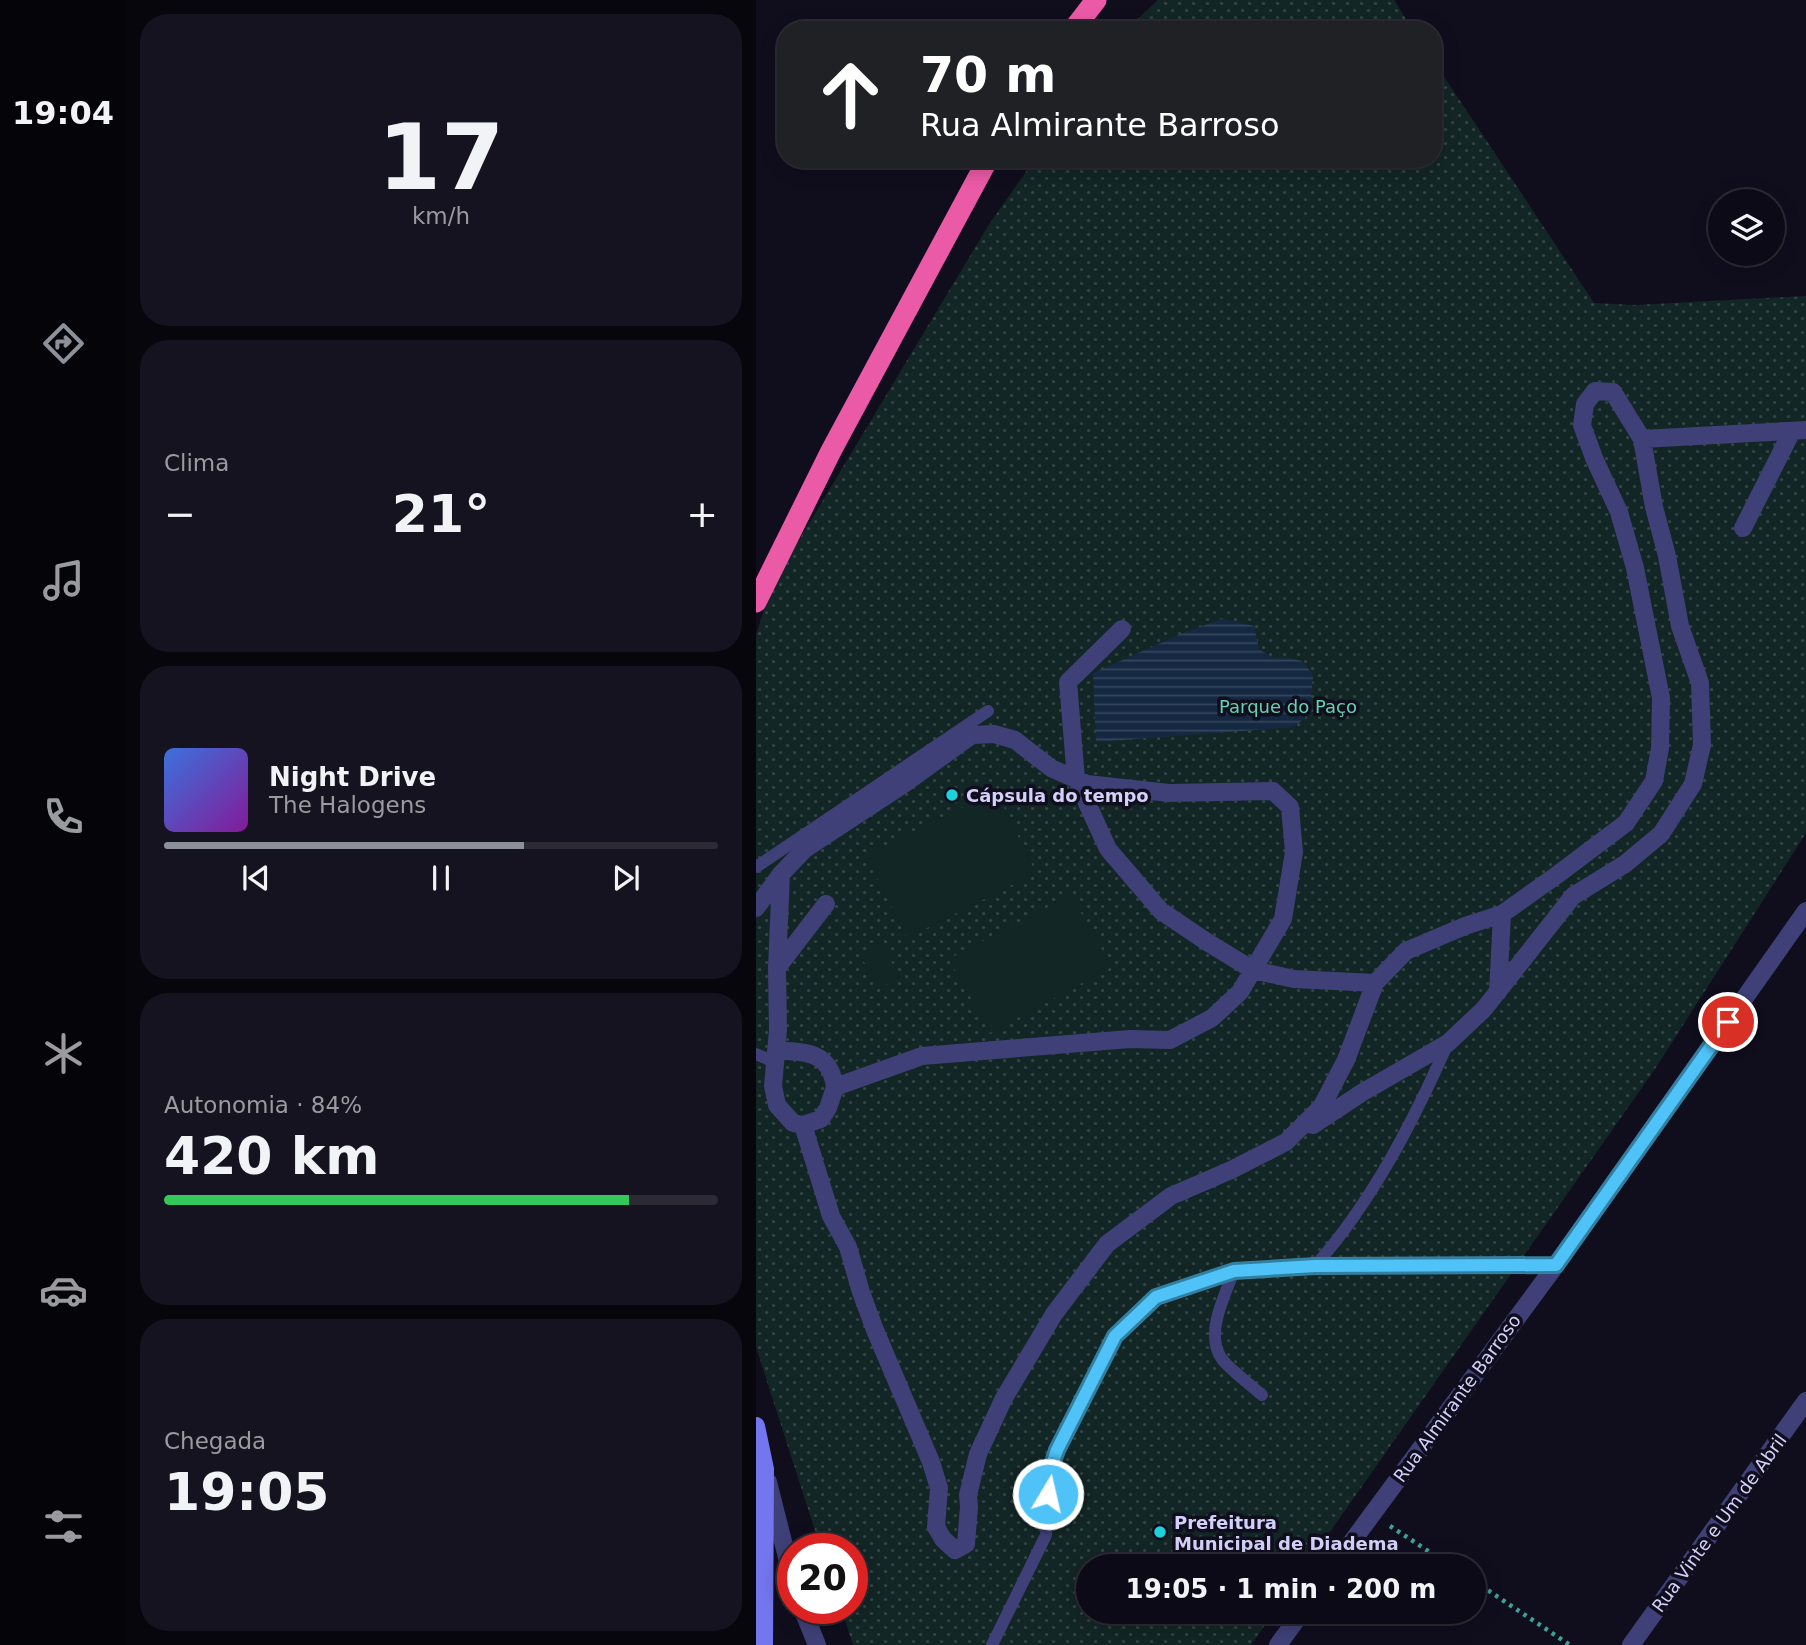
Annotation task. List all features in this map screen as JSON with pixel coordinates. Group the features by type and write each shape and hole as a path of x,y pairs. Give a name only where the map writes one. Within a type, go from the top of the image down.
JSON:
{"highway":[{"path":"1080,21 1096,0"},
{"path":"756,602 831,451 983,168"}],"main road":[{"path":"756,1426 765,1469 764,1645"}],"street":[{"path":"803,1125 831,1216 848,1247 870,1317 931,1462 939,1488 936,1527 943,1539 955,1550 966,1544 968,1495 978,1454 1004,1398 1054,1314 1107,1244 1171,1196 1286,1142 1363,1092 1448,1043 1484,1009 1573,896 1625,864 1661,834 1693,784 1702,745 1700,683 1679,626 1642,439 1612,392 1595,391 1586,404 1582,425 1619,512 1636,568 1661,698 1660,748 1654,781 1626,823 1502,914 1465,926 1406,951 1376,983 1346,1060 1322,1106 1286,1142"},
{"path":"1642,439 1799,430"},
{"path":"1743,528 1799,430"},
{"path":"1122,629 1068,682 1076,779 1108,849 1161,911 1253,970 1294,979 1376,983"},
{"path":"756,908 805,849 904,784 972,735 994,734 1015,740 1051,768 1087,784 1169,793 1273,791 1290,807 1294,852 1283,919 1240,992 1212,1018 1170,1040 1130,1039 922,1056 835,1087"},
{"path":"775,1057 784,1050 813,1054 827,1063 834,1077 835,1087 821,1119 803,1125 793,1122 777,1105 773,1086 775,1057 778,1030 777,968 782,874"},
{"path":"777,968 826,904"},
{"name":"Rua Almirante Barroso","path":"1343,1554 1556,1265 1806,911"},
{"path":"1498,992 1502,914"},
{"name":"Rua Vinte e Um de Abril","path":"1631,1645 1806,1401"},
{"path":"765,1469 781,1533"},
{"path":"808,1624 817,1645"},
{"path":"1278,1645 1293,1624"}],"lane":[{"path":"756,867 988,711"},
{"path":"1315,1266 1337,1241 1399,1146 1448,1043"},
{"path":"756,1054 775,1057"},
{"path":"994,1644 1046,1535 1049,1474 1057,1450 1115,1336 1156,1297 1234,1271 1315,1266 1556,1265"},
{"path":"1234,1271 1216,1324 1214,1340 1221,1359 1262,1395"}],"path":[{"path":"1372,1514 1433,1554"},
{"path":"1486,1589 1570,1645"}],"green space":[{"path":"1158,0 1394,0 1407,21 1136,21"},
{"name":"Parque do Paço","path":"1442,74 1594,303 1635,305 1806,296 1806,833 1655,1069 1314,1554 1076,1554 1076,1624 1266,1624 1251,1645 853,1645 846,1624 868,1624 868,1533 816,1533 756,1347 756,635 772,585 988,226 1029,168 1442,168"},
{"path":"996,791 1036,873 907,938 866,855"},
{"path":"1071,895 1112,967 990,1033 949,959"},
{"path":"879,943 900,975 881,988 860,956"}],"water":[{"path":"1222,619 1254,626 1259,649 1271,657 1302,661 1313,675 1311,700 1306,717 1294,727 1096,742 1093,673 1183,633"}],"place":[{"name":"Cápsula do tempo","path":"952,795"},
{"name":"Prefeitura Municipal de Diadema","path":"1160,1532"}],"route":[{"path":"1048,1494 1049,1474 1057,1450 1115,1336 1156,1297 1234,1271 1315,1266 1556,1265 1728,1022"}]}
